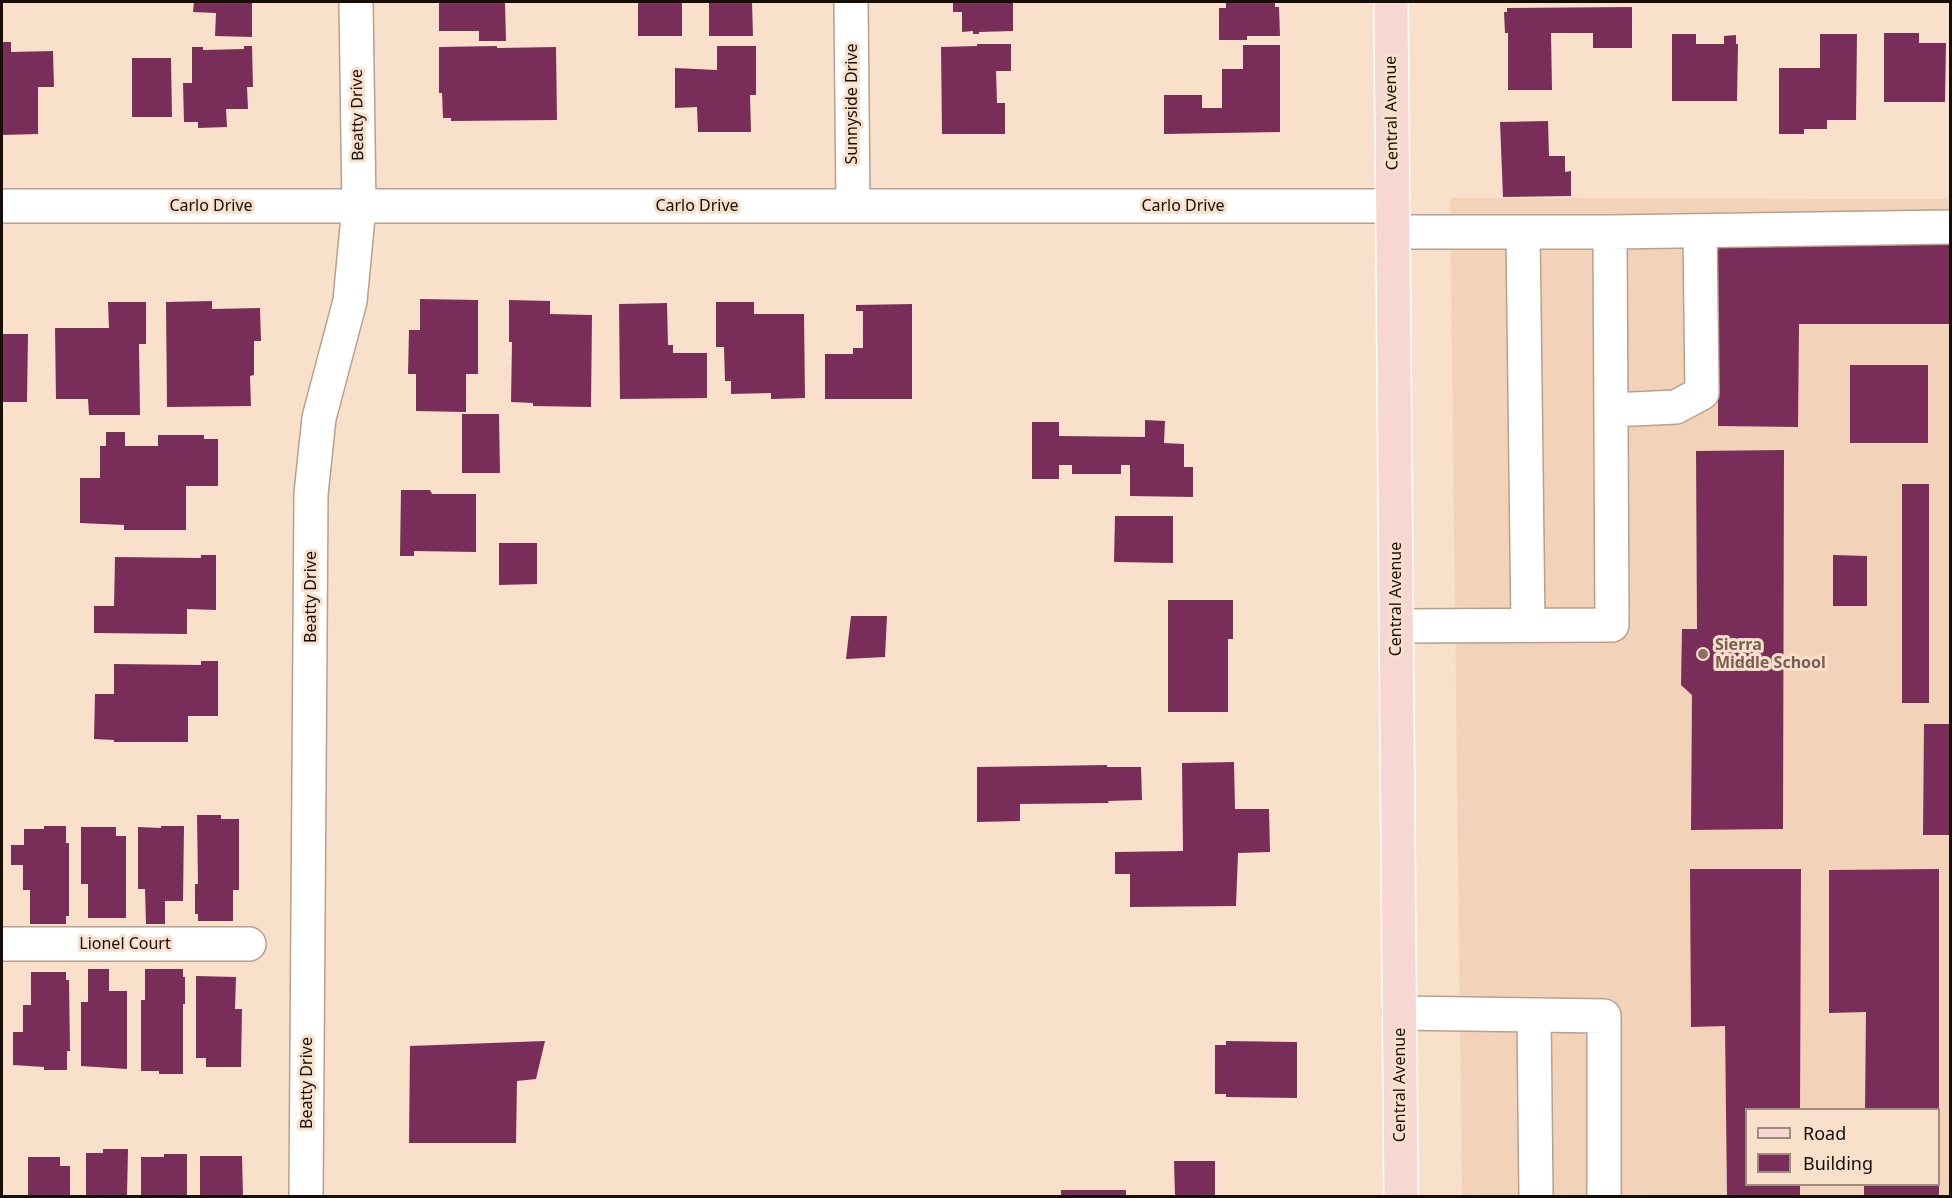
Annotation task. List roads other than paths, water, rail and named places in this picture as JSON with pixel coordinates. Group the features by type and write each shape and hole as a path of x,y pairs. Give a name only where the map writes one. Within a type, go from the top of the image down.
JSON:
{"main road":[{"name":"Central Avenue","path":"1391,2 1401,1197"}],"street":[{"name":"Beatty Drive","path":"306,1197 311,494 319,418 351,301 359,206 356,2"},
{"name":"Sunnyside Drive","path":"851,2 853,206"},
{"name":"Carlo Drive","path":"2,206 853,206 1393,219 1523,232 1700,232 1950,227"},
{"path":"1523,232 1528,625"},
{"path":"1396,626 1612,625 1610,232"},
{"path":"1611,410 1676,407 1701,393 1700,232"},
{"name":"Lionel Court","path":"2,944 249,944"},
{"path":"1399,1013 1604,1016 1604,1197"},
{"path":"1534,1015 1536,1197"}],"place":[{"name":"Sierra Middle School","path":"1703,654"}]}
